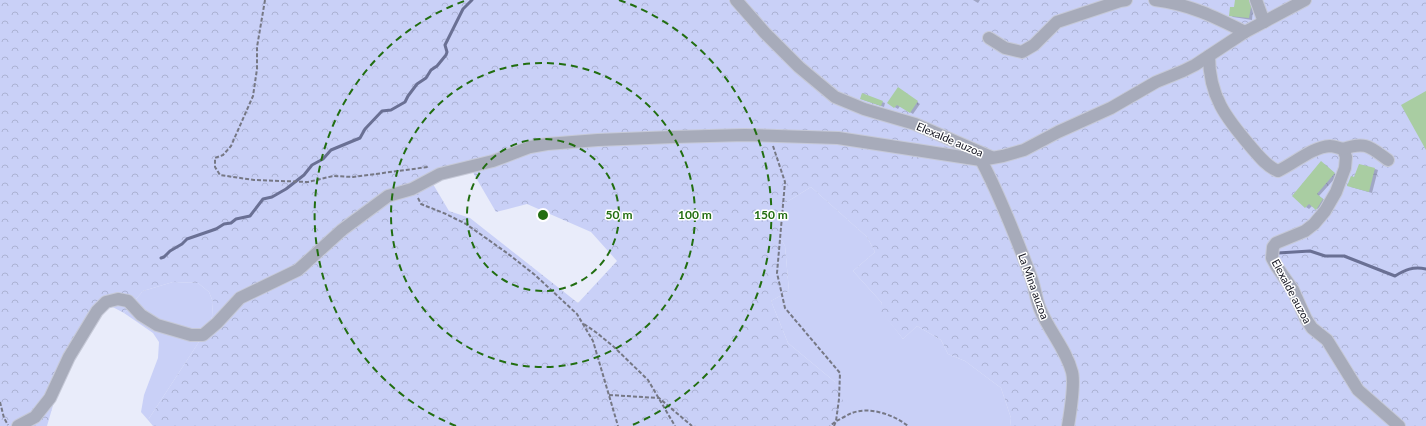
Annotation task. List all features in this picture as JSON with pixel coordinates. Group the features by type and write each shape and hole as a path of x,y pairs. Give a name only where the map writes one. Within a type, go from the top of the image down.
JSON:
{"street":[{"name":"Elexalde auzoa","path":"736,0 799,68 835,96 864,109 915,124 987,158 1003,156 1024,150 1058,132 1111,108 1156,82 1183,71 1245,32 1305,0"},
{"path":"989,38 1005,48 1022,52 1034,45 1057,22 1126,0"},
{"path":"1155,0 1174,2 1204,12 1245,32"},
{"path":"1256,0 1264,22"},
{"path":"1209,56 1209,68 1220,106 1232,125 1261,158 1275,170 1278,171 1319,148 1332,146 1343,149 1361,144 1371,147 1388,160"},
{"path":"18,426 35,417 50,398 69,357 97,311 106,302 118,299 128,301 141,315 157,325 191,335 203,335 217,323 240,298 298,270 342,230 388,196 412,189 440,174 492,161 530,147 547,144 598,140 745,135 838,138 987,158"},
{"name":"Elexalde auzoa","path":"1343,149 1346,157 1344,173 1336,192 1324,211 1314,224 1305,231 1276,243 1273,247 1272,258 1293,290 1306,319 1312,328 1326,340 1358,390 1399,426"},
{"name":"La Mina auzoa","path":"987,158 996,188 1033,284 1040,309 1073,373 1071,407 1068,426"}],"path":[{"path":"265,0 257,47 257,69 253,96 231,146 223,155 215,158 215,167 220,175 254,180 308,182 333,176 353,177 374,173 432,167 434,171 430,179"},
{"path":"770,136 785,182 777,273 785,308 840,373 839,399 836,422 834,426"},
{"path":"412,189 421,204 466,224 535,275 577,314 593,341 618,426"},
{"path":"583,324 614,347 648,380 675,426"},
{"path":"609,395 659,398 692,426"},
{"path":"0,402 4,418 8,426"},
{"path":"830,426 852,413 865,410 900,419 908,426"}],"green space":[{"path":"0,0 1426,0 1426,426 1010,426 1011,418 1001,388 965,361 948,354 941,340 917,326 903,339 879,309 882,303 853,271 875,252 867,237 811,187 782,205 779,235 785,246 789,291 771,301 788,343 835,382 843,398 842,415 832,426 153,426 148,420 206,331 212,317 213,302 209,292 198,283 173,282 143,291 124,313 107,304 63,371 47,426 0,426","holes":["468,164 496,212 527,204 591,232 617,261 578,303 470,218 449,211 427,174"]},
{"path":"811,187 867,237 875,252 853,271 882,303 880,309 903,339 917,326 941,340 948,354 965,361 1001,388 1011,418 1010,426 832,426 842,415 835,382 788,343 771,301 789,291 785,246 779,235 782,205"},
{"path":"173,282 198,283 209,292 213,302 212,317 206,331 148,420 141,412 144,395 158,358 159,342 153,333 124,313 143,291"}],"building":[{"path":"1235,0 1249,0 1251,7 1249,18 1229,16 1230,7 1234,7"},
{"path":"898,87 918,101 910,113 897,105 894,108 887,103"},
{"path":"1426,91 1426,150 1401,105"},
{"path":"862,93 883,101 881,106 860,99"},
{"path":"1321,161 1335,173 1317,194 1323,199 1316,210 1309,204 1305,208 1292,196"},
{"path":"1359,164 1375,168 1369,192 1347,186 1351,176 1354,177"}],"waterway":[{"path":"161,258 187,239 216,229 224,224 231,223 236,219 250,216 263,199 272,197 286,189 304,175 312,165 323,159 331,150 360,138 365,129 382,111 391,110 405,102 417,84 426,78 431,70 437,66 446,55 447,52 445,45 463,9 472,0"},
{"path":"1278,253 1310,251 1325,256 1344,256 1395,276 1409,269 1426,269"}]}
